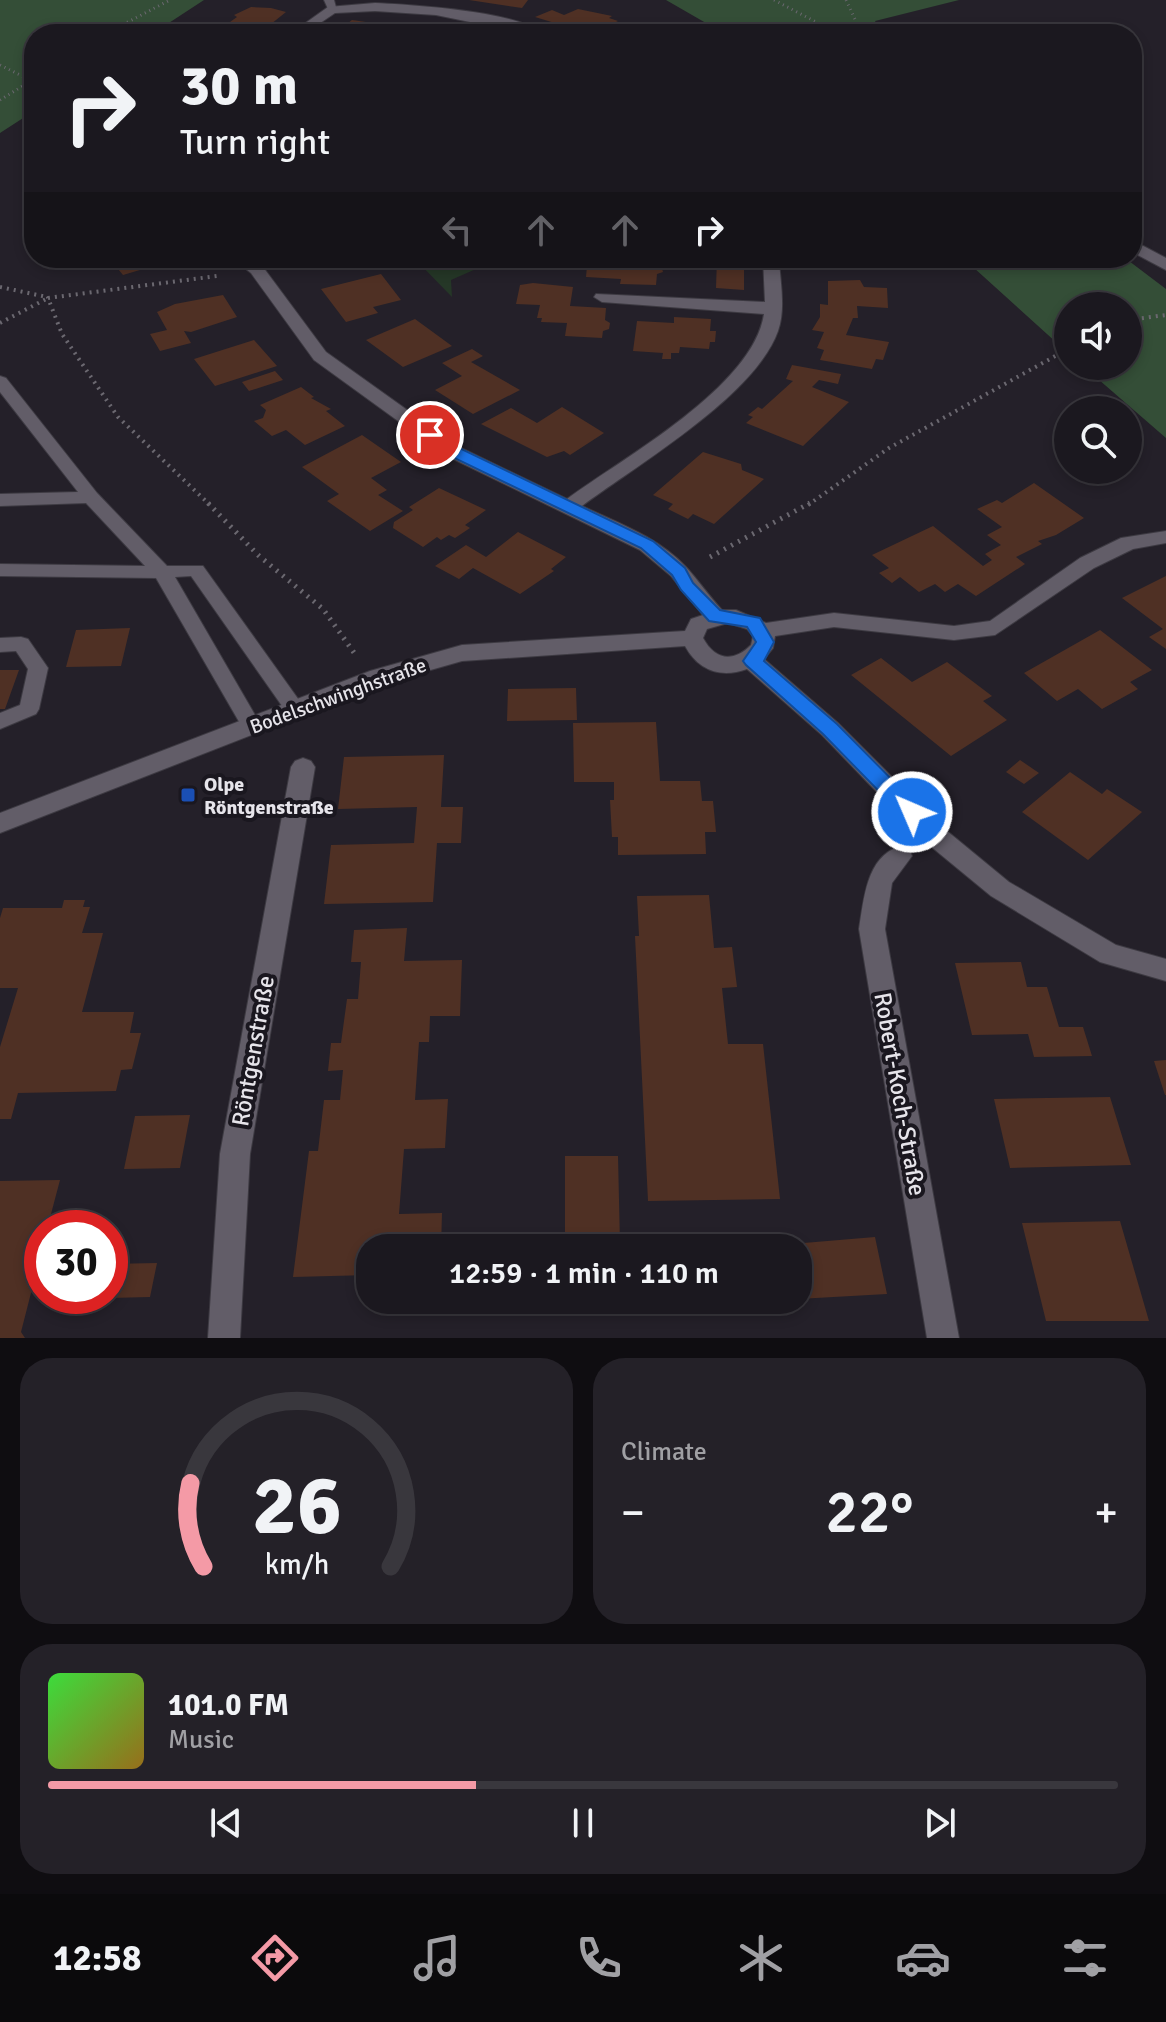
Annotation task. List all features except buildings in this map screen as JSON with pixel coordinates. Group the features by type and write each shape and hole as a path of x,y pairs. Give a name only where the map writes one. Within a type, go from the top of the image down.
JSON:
{"street":[{"path":"443,10 454,0"},
{"path":"308,24 331,5 443,10 515,24"},
{"path":"1142,251 1166,265"},
{"path":"254,268 320,356 452,451 647,545 679,572 687,586 716,616"},
{"path":"570,506 708,402 753,359 768,334 774,307 772,268"},
{"path":"602,297 774,307"},
{"path":"761,631 834,620 954,633 995,628 1087,563 1128,543 1166,537"},
{"path":"716,616 742,618 761,631 765,642 762,652 752,661 726,665 712,662 694,647 692,638 699,624 716,616"},
{"name":"Bodelschwinghstraße","path":"0,823 378,677 462,653 692,638"},
{"path":"752,661 830,729 932,833 1000,889 1109,954 1166,970"},
{"name":"Röntgenstraße","path":"224,1338 235,1154 303,767"},
{"name":"Robert-Koch-Straße","path":"900,856 880,880 872,929 943,1338"}],"lane":[{"path":"0,381 91,497 162,572 252,727"},
{"path":"0,500 91,497"},
{"path":"0,570 196,570 294,708"},
{"path":"0,645 21,644 38,668 29,709 0,721"}],"path":[{"path":"124,24 170,0"},
{"path":"774,0 820,24"},
{"path":"846,0 857,24"},
{"path":"0,65 24,76"},
{"path":"0,100 24,85"},
{"path":"0,323 48,298 271,268"},
{"path":"0,287 48,298"},
{"path":"48,298 62,334 118,417 184,478 258,555 323,609 357,656 378,677"},
{"path":"1142,318 1166,315"},
{"path":"679,572 796,513 889,448 1054,357"}],"green space":[{"path":"0,0 204,0 167,24 24,24 24,117 0,133"},
{"path":"666,0 959,0 875,21 877,24 708,24"},
{"path":"424,268 478,268 451,280 452,297"},
{"path":"974,268 1138,268 1166,289 1166,438 1142,417 1142,396 1118,396 1099,380 1142,380 1142,292 1054,292 1054,340"}],"place":[{"name":"Olpe Röntgenstraße","path":"188,795"}],"route":[{"path":"430,435 452,451 647,545 679,572 687,586 716,616 729,615 753,623 761,631 765,642 762,652 752,661 830,729 912,812"}]}
